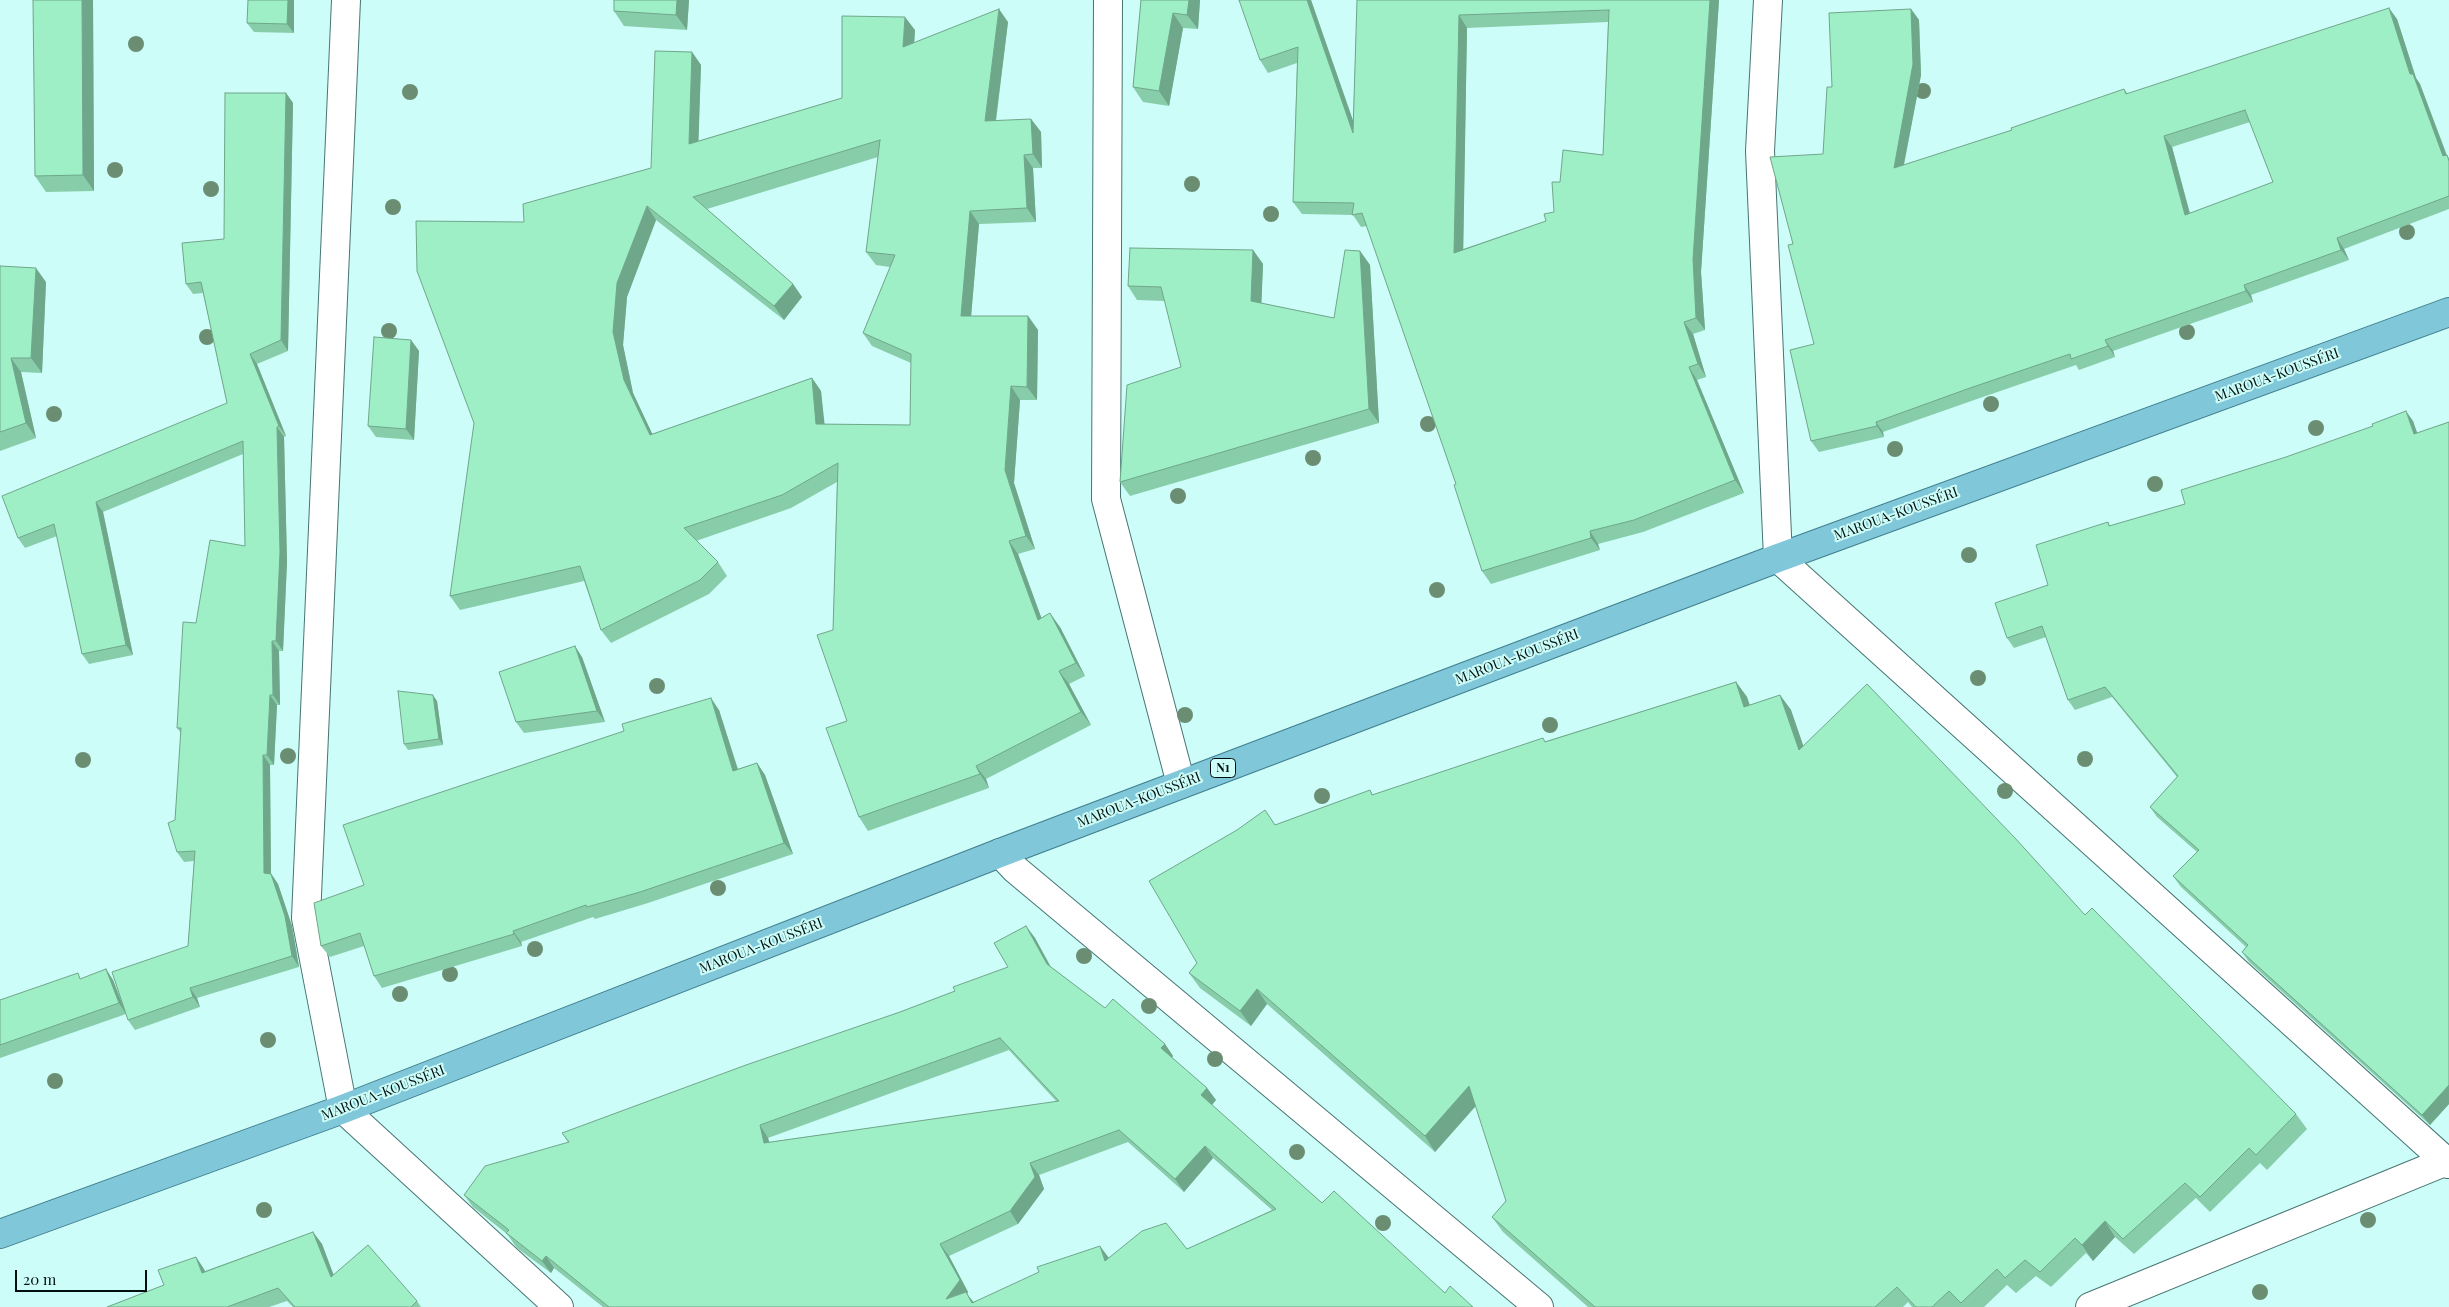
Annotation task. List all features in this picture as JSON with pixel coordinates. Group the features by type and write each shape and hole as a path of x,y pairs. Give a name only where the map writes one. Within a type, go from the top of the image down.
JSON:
{"highway":[{"name":"MAROUA-KOUSSÉRI","path":"0,1234 343,1110 1000,853 1778,558 2449,312"}],"street":[{"path":"346,0 306,918 343,1110 559,1307"},
{"path":"1108,0 1106,499 1181,784"},
{"path":"1768,0 1760,151 1778,558 2448,1162 2090,1307"},
{"path":"1000,853 1015,868 1539,1307"}],"building":[{"path":"33,0 82,0 83,175 35,176"},
{"path":"248,0 288,0 287,24 247,23"},
{"path":"614,0 677,0 676,15 614,11"},
{"path":"1141,0 1189,0 1187,15 1173,13 1159,91 1133,87"},
{"path":"1239,0 1307,0 1353,133 1357,0 1710,0 1693,259 1696,318 1684,322 1698,364 1689,367 1735,480 1634,520 1590,531 1591,538 1482,571 1454,485 1456,484 1362,213 1352,215 1354,203 1293,202 1298,47 1260,60","holes":["1609,10 1603,155 1563,150 1560,182 1552,182 1554,212 1544,214 1546,221 1454,253 1459,15"]},
{"path":"2389,8 2410,74 2413,74 2443,156 2447,155 2449,161 2449,196 2337,238 2341,250 2244,285 2246,291 2105,340 2108,346 2071,359 2070,354 1970,388 1876,422 1877,426 1811,441 1790,350 1814,344 1788,245 1793,244 1770,157 1823,154 1827,87 1832,87 1829,13 1911,9 1913,64 1894,168 2012,130 2011,128 2124,89 2126,94","holes":["2245,110 2273,182 2185,215 2164,136"]},
{"path":"999,9 985,121 1031,119 1033,154 1024,155 1027,208 970,211 961,316 1028,316 1027,387 1011,386 1005,470 1026,536 1009,541 1038,620 1050,613 1076,663 1059,671 1081,712 976,766 980,774 859,817 826,728 847,721 817,635 833,630 838,463 782,495 684,528 718,562 700,580 601,630 580,566 450,596 474,423 417,271 416,221 524,222 523,204 651,168 655,51 692,52 689,144 842,98 842,16 905,17 903,47","holes":["880,140 866,252 895,255 863,333 911,354 910,425 816,424 812,378 650,435 624,380 613,332 617,283 647,206 774,306 793,284 693,197"]},
{"path":"225,93 286,93 281,340 250,354 279,426 277,427 280,552 276,641 272,641 273,695 270,695 267,755 263,755 264,873 271,874 285,916 292,956 190,988 193,997 128,1020 112,972 188,946 195,851 177,852 168,823 175,820 181,728 177,728 183,622 196,623 210,540 245,546 243,441 96,502 126,645 82,654 54,524 18,538 2,496 227,403 201,282 186,284 182,243 224,239"},
{"path":"1130,248 1253,250 1251,301 1334,318 1345,250 1360,251 1369,409 1120,482 1127,385 1181,367 1161,287 1128,286"},
{"path":"0,266 36,268 31,358 11,358 26,423 0,432"},
{"path":"374,337 411,340 406,429 368,426"},
{"path":"2406,411 2414,434 2449,422 2449,1085 2422,1115 2242,952 2248,945 2173,876 2199,850 2150,807 2178,776 2105,687 2068,700 2042,626 2007,638 1995,603 2048,585 2036,545 2108,522 2109,526 2185,504 2181,490 2286,457 2373,426 2372,424"},
{"path":"575,646 597,711 516,722 499,672"},
{"path":"1736,682 1744,707 1780,695 1799,750 1867,684 2015,838 2085,915 2092,908 2296,1114 2256,1155 2249,1148 2200,1197 2185,1183 2123,1239 2105,1221 2082,1245 2075,1238 2040,1272 2025,1260 2005,1278 1997,1269 1961,1303 1949,1291 1932,1307 1916,1307 1897,1287 1875,1307 1595,1307 1492,1217 1506,1201 1469,1086 1425,1136 1257,989 1240,1011 1189,973 1197,963 1149,881 1237,830 1265,810 1275,825 1370,790 1372,795 1543,738 1545,742"},
{"path":"398,691 433,695 439,739 404,744"},
{"path":"711,698 733,771 757,763 784,843 640,892 587,907 586,905 513,931 514,934 374,976 360,933 321,946 314,903 364,885 343,825 624,731 622,724"},
{"path":"1026,926 1047,964 1105,1008 1113,999 1165,1044 1161,1048 1207,1088 1201,1095 1322,1203 1334,1191 1445,1293 1450,1286 1473,1307 609,1307 546,1256 542,1261 506,1233 509,1230 464,1195 485,1166 569,1142 562,1133 746,1065 900,1012 955,991 953,987 1008,967 994,943","holes":["1000,1038 1059,1101 764,1143 760,1125","1119,1130 1175,1179 1205,1146 1276,1209 1187,1249 1166,1223 1142,1231 1105,1261 1100,1246 1037,1267 1039,1272 972,1303 966,1292 946,1299 960,1280 940,1244 1010,1211 1035,1177 1030,1163"]},
{"path":"106,969 119,1003 0,1045 0,1000 78,973 80,979"},
{"path":"313,1232 331,1277 368,1245 417,1301 411,1307 295,1307 278,1288 227,1307 107,1307 164,1285 158,1270 196,1257 202,1273"}]}
